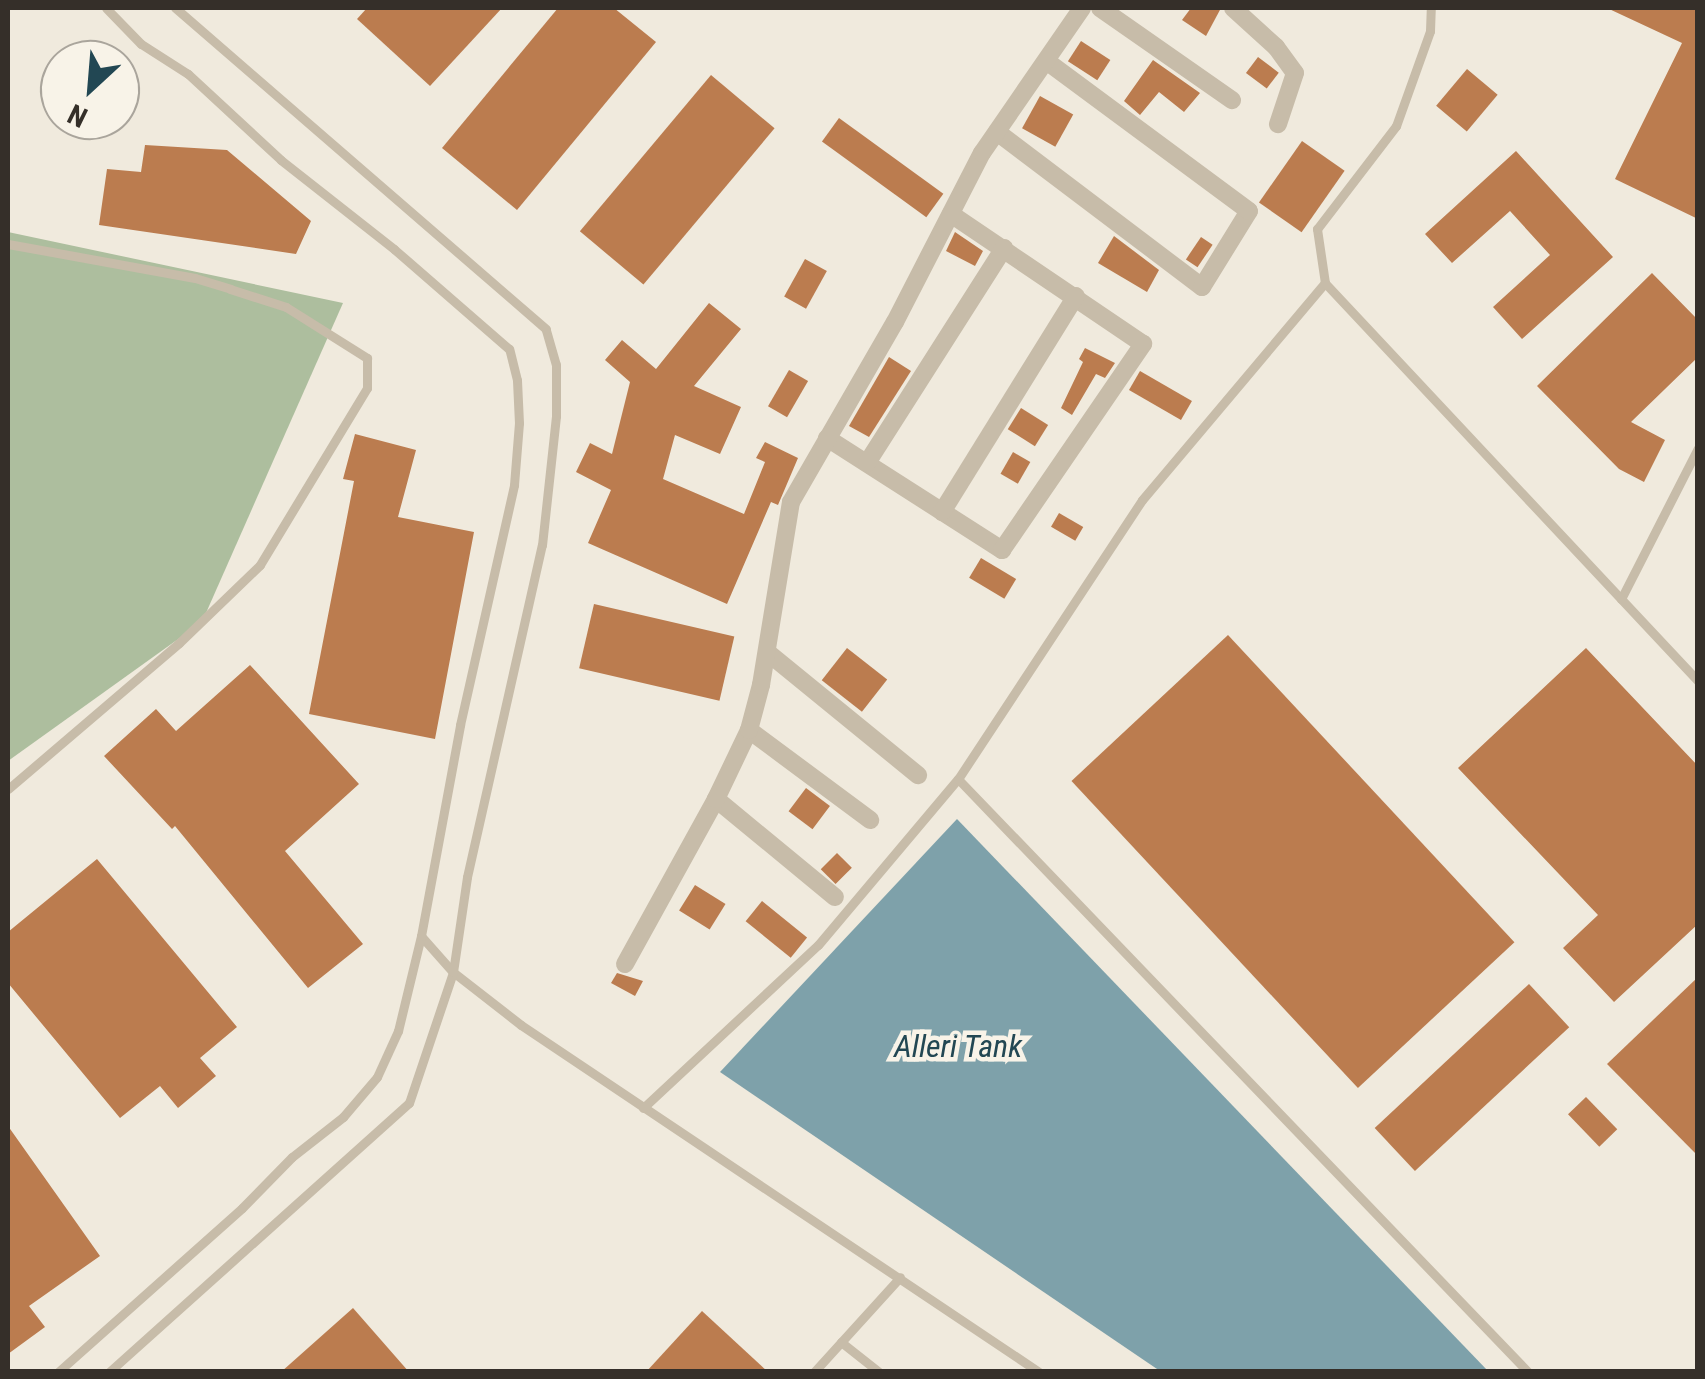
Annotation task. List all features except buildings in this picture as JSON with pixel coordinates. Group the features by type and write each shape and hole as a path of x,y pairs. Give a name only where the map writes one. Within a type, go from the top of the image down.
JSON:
{"street":[{"path":"625,964 716,799 749,730 791,502 997,132 1082,8"},
{"path":"1100,8 1232,100"},
{"path":"1233,8 1276,47 1294,73 1278,124"},
{"path":"997,132 1202,287 1249,212 1048,62"},
{"path":"828,438 1002,550 1143,344 950,214"},
{"path":"866,463 1004,248"},
{"path":"942,512 1076,296"},
{"path":"766,652 918,774"},
{"path":"749,730 870,820"},
{"path":"716,799 834,897"}],"lane":[{"path":"58,1372 242,1208 292,1157 343,1117 377,1077 398,1031 422,936 460,725 514,485 519,423 517,380 509,349 394,249 281,160 188,74 142,44 106,8"},
{"path":"109,1372 409,1103 453,972 467,876 496,765 553,475 556,366 546,330 175,8"},
{"path":"1431,8 1430,31 1396,126 1317,229 1324,282 1698,681"},
{"path":"8,244 194,278 286,307 367,358 367,388 260,565 178,643 8,790"},
{"path":"643,1108 818,945 958,780 1142,500 1324,282"},
{"path":"1621,599 1698,448"},
{"path":"958,780 1528,1372"},
{"path":"422,936 453,972 643,1108 1038,1372"},
{"path":"814,1372 900,1277"},
{"path":"841,1342 879,1372"}],"green space":[{"path":"8,232 343,303 202,622 8,761"}],"water":[{"name":"Alleri Tank","path":"957,819 1488,1371 1160,1371 720,1072"}]}
